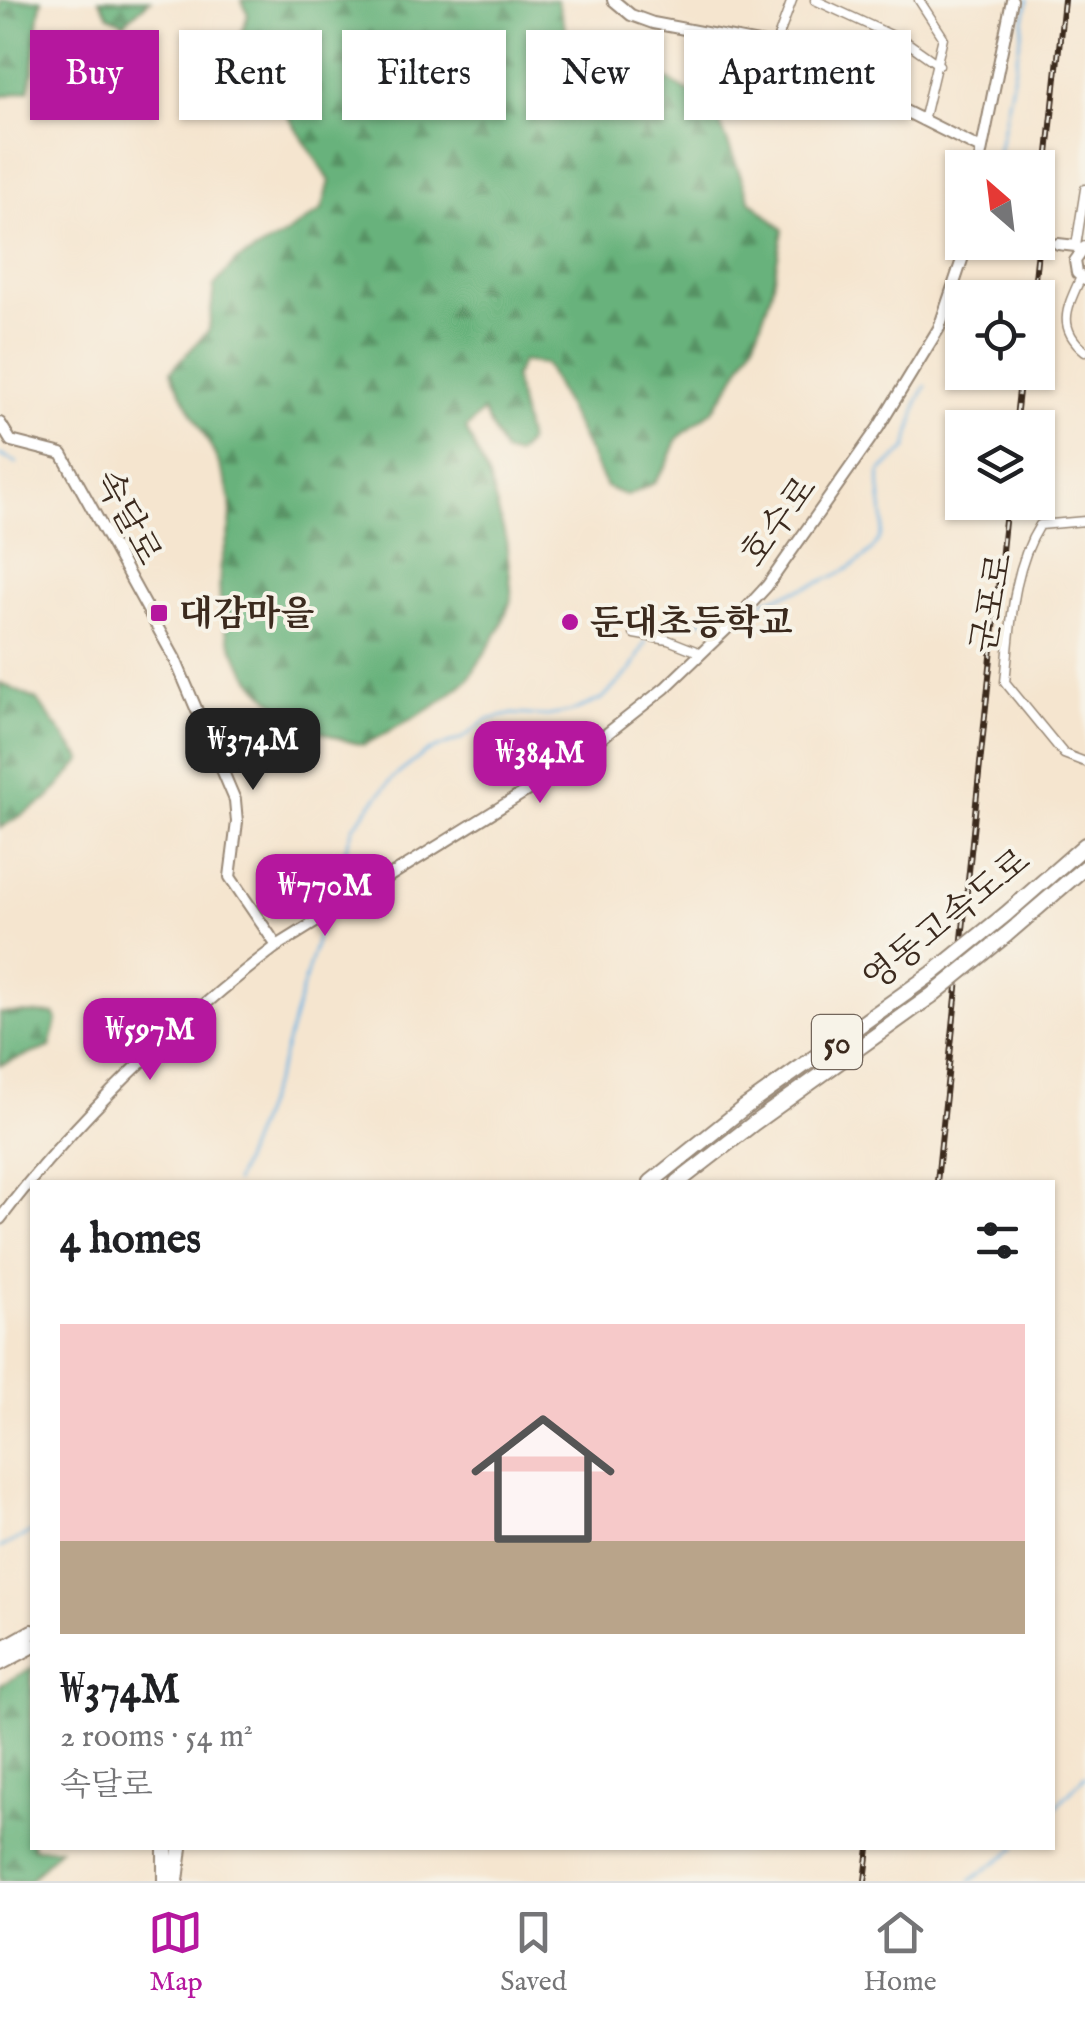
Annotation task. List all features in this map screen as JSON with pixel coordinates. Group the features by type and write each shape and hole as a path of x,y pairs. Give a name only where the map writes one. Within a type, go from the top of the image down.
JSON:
{"highway":[{"name":"영동고속도로","path":"654,1180 741,1110 933,973 1085,845"},
{"name":"영동고속도로","path":"681,1180 754,1122 931,996 1085,867"},
{"path":"639,1180 741,1110"},
{"path":"0,1650 30,1633"},
{"path":"0,1664 30,1647"},
{"path":"164,1850 165,1881"},
{"path":"176,1881 180,1850"}],"street":[{"path":"613,0 631,15 690,30"},
{"path":"781,30 792,0"},
{"path":"815,0 908,43 939,65"},
{"path":"920,0 943,37 923,122"},
{"path":"911,116 981,149 1012,0"},
{"path":"1085,189 1080,248 1075,262 1083,279 1070,301 1067,328 1068,337 1085,351"},
{"path":"1058,244 1080,248"},
{"name":"호수로","path":"32,1180 68,1137 237,976 292,936 562,769 665,688 734,622 766,586 878,428 939,328 962,260"},
{"name":"속달로","path":"0,423 11,441 62,454 175,659 234,800 238,822 230,877 277,946"},
{"name":"군포로","path":"1085,521 1040,525 1027,545 1018,572 1004,682 1064,754 1085,762"},
{"path":"634,634 668,640 702,653"},
{"name":"호수로","path":"0,1219 30,1183"}],"green space":[{"path":"0,0 42,0 37,30 30,30 29,90 0,97"},
{"path":"99,0 150,0 124,23 109,16"},
{"path":"242,0 557,0 566,30 526,30 526,120 664,120 664,78 684,89 684,120 719,120 750,200 783,230 771,293 755,340 713,410 678,438 654,483 627,496 606,487 545,364 522,361 514,377 528,443 516,455 504,453 483,411 466,429 489,479 506,540 512,597 500,629 468,680 435,706 364,745 305,724 280,707 240,662 221,606 220,573 231,520 229,495 216,459 171,371 209,330 214,286 235,262 322,210 330,181 291,120 322,120 322,30 243,30 248,15"},
{"path":"0,683 37,700 82,760 48,799 0,828"},
{"path":"0,1013 54,1014 57,1020 50,1047 0,1065"},
{"path":"30,1669 30,1850 58,1850 29,1881 0,1881 0,1685"}],"waterway":[{"path":"999,150 1028,0"},
{"path":"760,602 832,577 866,556 877,543 883,527 880,472 907,448 918,400 926,386"},
{"path":"0,455 17,463"},
{"path":"650,634 665,626 700,621 743,607"},
{"path":"325,912 353,827 393,778 425,753 463,738 487,720 513,714 547,716 570,712 602,699 632,669 646,641"},
{"path":"236,1180 281,1063 321,924"},
{"path":"0,1548 30,1533"},
{"path":"1055,1808 1085,1776"},
{"path":"970,1881 1013,1850"}],"railway":[{"path":"1035,280 1064,0"},
{"path":"1017,410 1019,390"},
{"path":"937,1180 1005,520"},
{"path":"865,1881 869,1850"}],"place":[{"name":"대감마을","path":"159,613"},
{"name":"둔대초등학교","path":"570,622"}]}
